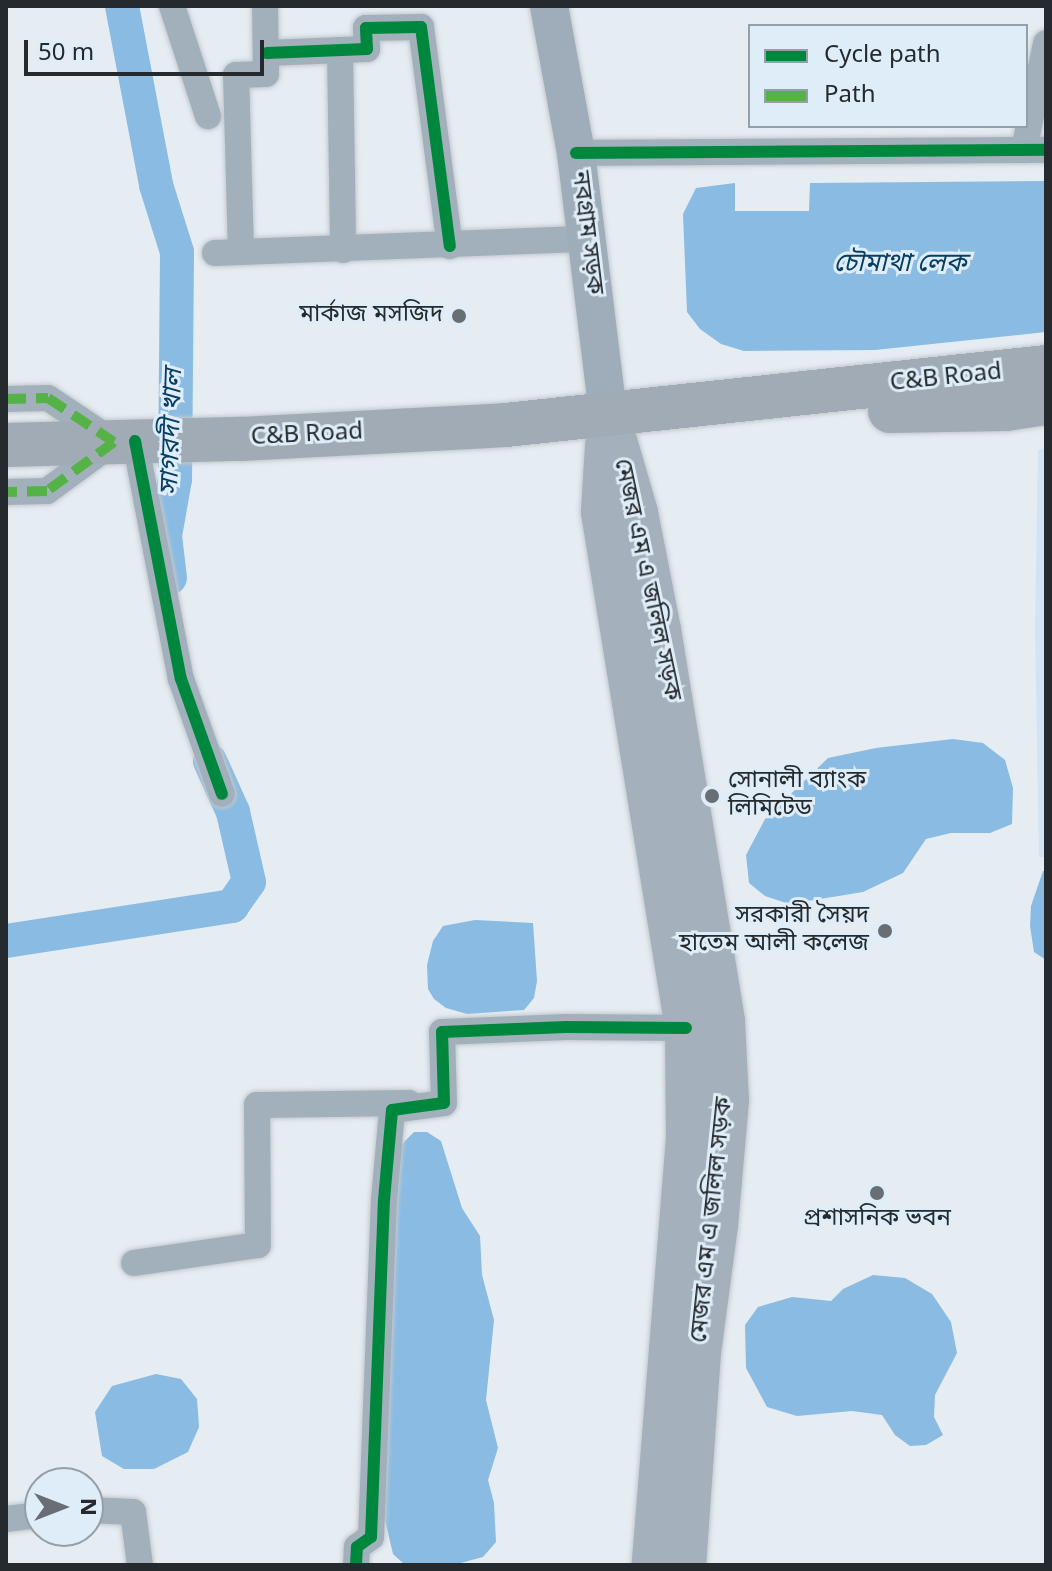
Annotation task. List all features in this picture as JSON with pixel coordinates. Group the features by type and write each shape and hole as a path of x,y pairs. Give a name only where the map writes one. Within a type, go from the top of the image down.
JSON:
{"highway":[{"name":"C&B Road","path":"6,445 241,439 506,425 1046,367"},
{"name":"C&B Road","path":"608,413 1006,409 1046,403"}],"main road":[{"name":"নবগ্রাম সড়ক","path":"549,6 576,153 608,413"},
{"name":"মেজর এম এ জলিল সড়ক","path":"608,413 602,512 686,1028 687,1138 653,1565"},
{"name":"মেজর এম এ জলিল সড়ক","path":"608,413 637,513 660,630 724,1022 728,1100 717,1225 700,1352 685,1565"}],"street":[{"path":"172,6 208,116"},
{"path":"241,252 236,75 266,74 265,6"},
{"path":"267,53 367,49 366,28 421,27 450,246"},
{"path":"576,153 1035,150 1046,43"},
{"path":"340,50 343,250"},
{"path":"215,253 587,239"},
{"path":"6,399 48,398 137,441"},
{"path":"6,492 47,491 137,441"},
{"path":"137,441 181,679 222,794"},
{"path":"444,1103 442,1032 566,1027 686,1028"},
{"path":"134,1263 258,1245 257,1105 444,1103"},
{"path":"356,1565 357,1547 371,1537 384,1200 392,1110 444,1103"},
{"path":"104,1511 133,1512 140,1565"}],"shaded area":[{"path":"1046,448 1046,857 1039,857 1035,629 1038,450"}],"water":[{"name":"চৌমাথা লেক","path":"1046,181 1046,332 875,350 744,351 721,344 700,329 687,312 683,214 696,188 735,183 735,211 809,211 810,183"},
{"path":"953,739 983,743 1005,760 1013,788 1012,824 990,833 951,833 926,839 903,873 863,892 789,904 765,896 749,883 746,855 765,819 828,758 876,748"},
{"path":"1043,871 1046,871 1046,960 1034,952 1030,926 1031,906"},
{"path":"475,920 533,923 537,981 534,998 524,1010 467,1014 446,1008 434,999 428,989 427,965 433,941 443,926"},
{"path":"414,1132 427,1132 441,1141 462,1208 480,1236 482,1275 494,1320 486,1400 498,1448 488,1480 494,1503 496,1542 483,1557 453,1565 405,1565 393,1554 384,1516 397,1149"},
{"path":"873,1275 905,1278 932,1294 951,1322 957,1353 935,1395 934,1417 943,1435 926,1445 910,1446 895,1435 882,1415 852,1411 797,1416 767,1407 746,1368 745,1325 758,1307 792,1297 831,1301 843,1289"},
{"path":"156,1374 181,1379 197,1399 199,1427 188,1452 154,1469 124,1469 102,1456 95,1412 112,1386"}],"waterway":[{"name":"সাগরদী খাল","path":"122,6 156,185 177,252 175,479 165,536 170,578"},
{"name":"সাগরদী খাল","path":"6,941 232,906 249,882 233,812 210,761"}],"marked path":[{"path":"6,399 48,398 114,442 47,491 6,492"}],"cycle path":[{"path":"267,53 367,49 366,28 421,27 450,246"},
{"path":"576,153 1046,150"},
{"path":"135,441 181,679 222,794"},
{"path":"356,1565 357,1547 371,1537 384,1200 392,1110 444,1103 442,1032 566,1027 686,1028"}],"place":[{"name":"মার্কাজ মসজিদ","path":"459,316"},
{"name":"সোনালী ব্যাংক লিমিটেড","path":"712,796"},
{"name":"সরকারী সৈয়দ হাতেম আলী কলেজ","path":"885,931"},
{"name":"প্রশাসনিক ভবন","path":"877,1193"}]}
